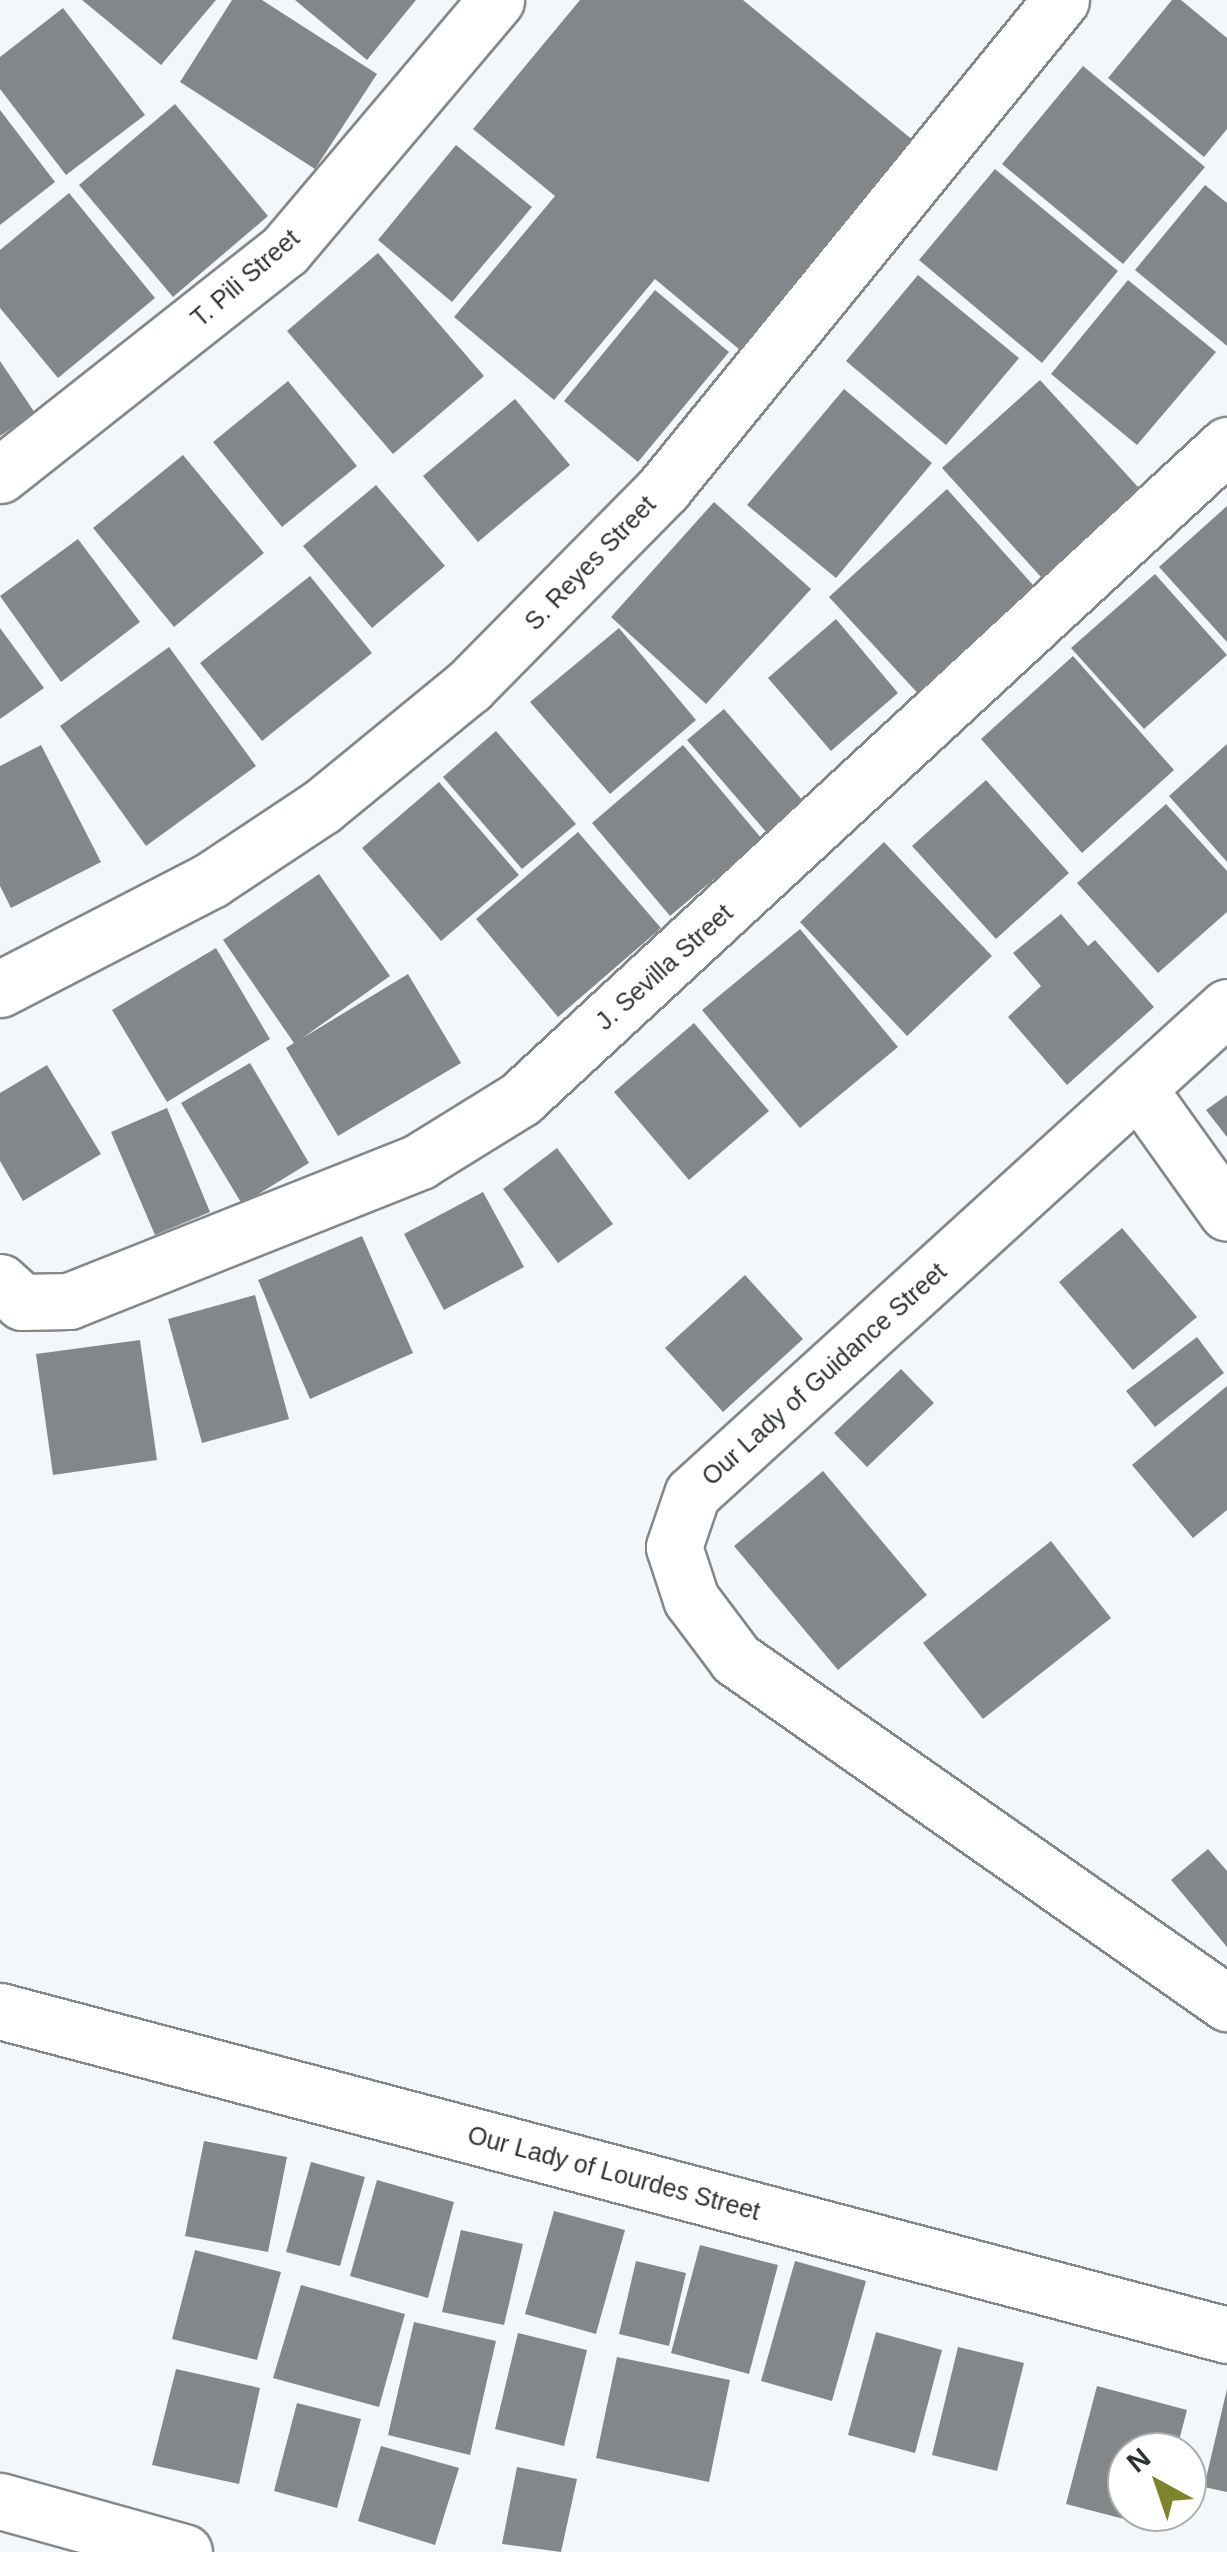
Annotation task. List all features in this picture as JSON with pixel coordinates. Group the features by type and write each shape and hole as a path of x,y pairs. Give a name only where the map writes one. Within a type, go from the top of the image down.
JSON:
{"street":[{"name":"T. Pili Street","path":"0,475 285,250 496,0"},
{"name":"S. Reyes Street","path":"0,989 211,880 321,808 470,686 664,488 1060,0"},
{"name":"J. Sevilla Street","path":"0,1282 22,1302 69,1302 420,1161 520,1099 1227,445"},
{"name":"Our Lady of Guidance Street","path":"1227,1007 692,1494 674,1546 691,1599 736,1660 1227,2003"},
{"path":"1138,1088 1227,1213"},
{"name":"Our Lady of Lourdes Street","path":"0,2011 1227,2335"},
{"path":"0,2501 184,2552"}],"building":[{"path":"82,0 216,0 161,65"},
{"path":"232,0 262,0 377,74 315,169 180,82"},
{"path":"295,0 416,0 367,60"},
{"path":"580,0 743,0 920,146 746,355 655,279 554,400 454,317 555,196 473,129"},
{"path":"1172,0 1181,0 1227,38 1227,129 1204,157 1108,78"},
{"path":"63,8 145,115 66,175 0,89 0,57"},
{"path":"1083,66 1205,167 1123,264 1002,164"},
{"path":"175,104 268,216 173,297 79,185"},
{"path":"0,110 55,182 0,225"},
{"path":"456,145 532,207 452,302 378,240"},
{"path":"995,169 1118,271 1042,363 919,260"},
{"path":"1205,185 1227,203 1227,346 1135,270"},
{"path":"69,193 155,298 58,378 0,308 0,250"},
{"path":"378,253 484,376 393,454 287,331"},
{"path":"918,275 1019,358 946,445 846,361"},
{"path":"1128,280 1216,352 1137,445 1051,374"},
{"path":"655,290 729,352 638,462 564,401"},
{"path":"0,361 35,413 0,436"},
{"path":"1040,380 1149,499 1051,588 942,468"},
{"path":"288,381 357,466 282,527 213,442"},
{"path":"844,389 932,463 836,578 747,505"},
{"path":"515,399 570,465 478,542 423,476"},
{"path":"183,455 264,553 174,627 93,528"},
{"path":"376,485 445,566 372,628 303,546"},
{"path":"947,489 1041,594 924,700 829,597"},
{"path":"714,502 811,589 706,704 611,617"},
{"path":"1227,506 1227,642 1159,567"},
{"path":"78,539 140,622 61,682 0,596"},
{"path":"1155,574 1227,655 1144,729 1071,648"},
{"path":"310,576 372,653 262,741 200,663"},
{"path":"836,619 898,693 831,751 768,678"},
{"path":"0,628 44,688 0,719"},
{"path":"619,628 696,720 610,794 530,702"},
{"path":"169,647 256,766 146,846 60,726"},
{"path":"1073,656 1174,770 1082,853 981,739"},
{"path":"724,709 804,802 767,833 687,740"},
{"path":"496,731 576,824 522,869 443,777"},
{"path":"1227,744 1227,862 1169,796"},
{"path":"41,745 101,862 11,908 0,886 0,766"},
{"path":"683,745 762,839 670,916 592,823"},
{"path":"986,780 1069,873 996,939 912,846"},
{"path":"439,782 519,875 441,941 362,848"},
{"path":"1166,804 1227,871 1227,912 1158,973 1077,883"},
{"path":"578,832 661,928 558,1017 476,919"},
{"path":"884,842 992,956 907,1036 800,922"},
{"path":"319,874 390,976 301,1039 408,974 461,1063 338,1136 286,1048 294,1043 223,940"},
{"path":"1061,914 1088,946 1095,940 1154,1007 1067,1085 1008,1017 1041,986 1013,953"},
{"path":"800,929 898,1047 800,1128 702,1010"},
{"path":"216,948 270,1039 167,1102 112,1010"},
{"path":"694,1023 769,1111 689,1180 614,1092"},
{"path":"250,1063 309,1163 242,1204 181,1103"},
{"path":"47,1065 101,1154 23,1201 0,1161 0,1093"},
{"path":"1227,1095 1227,1137 1206,1110"},
{"path":"167,1108 210,1212 155,1235 111,1132"},
{"path":"557,1148 613,1224 558,1263 503,1189"},
{"path":"483,1192 524,1267 444,1310 404,1234"},
{"path":"1122,1228 1197,1317 1133,1370 1059,1282"},
{"path":"362,1236 413,1353 310,1399 258,1280"},
{"path":"745,1275 803,1339 723,1412 665,1348"},
{"path":"255,1295 289,1419 202,1443 168,1319"},
{"path":"1197,1337 1224,1373 1155,1427 1126,1391"},
{"path":"140,1340 157,1460 53,1475 36,1354"},
{"path":"901,1369 934,1403 867,1467 834,1433"},
{"path":"1227,1386 1227,1510 1193,1538 1132,1465"},
{"path":"823,1471 927,1595 838,1670 734,1546"},
{"path":"1051,1541 1111,1618 983,1719 923,1643"},
{"path":"1208,1849 1227,1871 1227,1947 1171,1880"},
{"path":"204,2141 287,2157 268,2252 185,2236"},
{"path":"311,2162 365,2177 340,2266 286,2252"},
{"path":"377,2180 454,2202 428,2298 350,2276"},
{"path":"554,2211 625,2230 596,2334 525,2314"},
{"path":"461,2230 523,2244 504,2325 442,2312"},
{"path":"700,2245 778,2265 749,2374 671,2353"},
{"path":"195,2250 281,2272 257,2360 172,2339"},
{"path":"636,2261 686,2273 669,2346 619,2334"},
{"path":"795,2261 866,2281 832,2401 761,2381"},
{"path":"301,2285 405,2314 379,2407 273,2378"},
{"path":"414,2322 496,2341 470,2455 388,2435"},
{"path":"876,2332 942,2350 915,2453 848,2435"},
{"path":"518,2333 587,2350 564,2446 495,2429"},
{"path":"958,2347 1024,2363 997,2471 932,2455"},
{"path":"617,2357 730,2380 709,2482 596,2458"},
{"path":"176,2369 260,2388 239,2484 152,2465"},
{"path":"1097,2386 1187,2410 1181,2432 1107,2432 1107,2515 1066,2504"},
{"path":"1227,2389 1227,2492 1207,2488"},
{"path":"297,2403 361,2419 337,2508 274,2491"},
{"path":"381,2446 459,2468 435,2545 358,2521"},
{"path":"517,2467 577,2479 561,2552 502,2544"}]}
